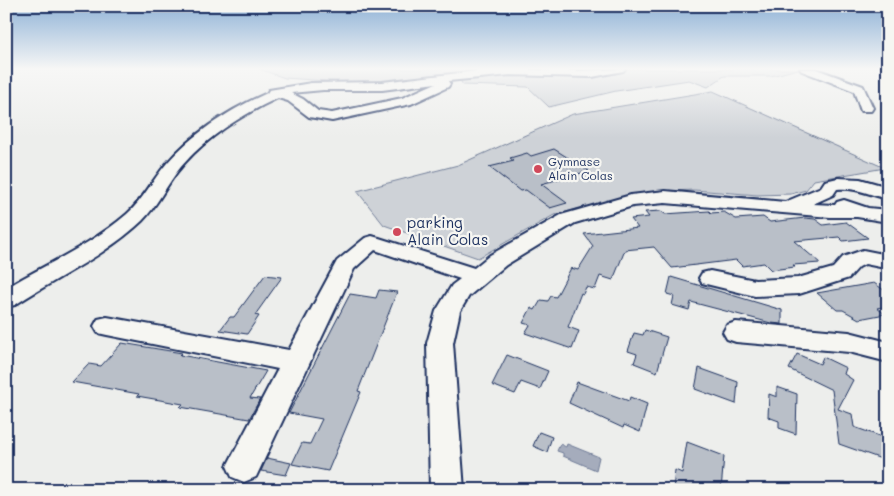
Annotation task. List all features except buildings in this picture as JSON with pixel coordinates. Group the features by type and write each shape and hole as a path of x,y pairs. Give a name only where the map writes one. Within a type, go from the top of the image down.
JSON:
{"street":[{"path":"270,92 325,102 388,92"},
{"path":"284,95 312,114 332,117 406,101 426,92"},
{"path":"860,92 866,108"},
{"path":"6,299 107,239 130,222 144,208 177,162 203,140 251,106 284,95"},
{"path":"780,206 814,198 827,192 831,185 846,183 884,192"},
{"path":"827,192 836,202 873,214 888,228"},
{"path":"447,490 440,343 448,311 460,291 498,260 549,228 568,219 631,201 665,197 873,214"},
{"path":"244,466 345,266 372,242 476,277"},
{"path":"710,278 755,288 799,286 840,272 851,262 863,257 885,261"},
{"path":"107,326 298,362"},
{"path":"736,332 850,342 888,352"}],"shaded area":[{"path":"533,92 611,92 549,107"},
{"path":"716,92 885,168 814,180 806,190 791,194 758,195 694,190 644,192 554,215 478,258 384,225 357,191 458,165 573,114"}],"water":[{"path":"560,444 566,447 567,444 599,457 596,470 563,456 563,453 557,451"}],"place":[{"name":"Gymnase Alain Colas","path":"538,169"},
{"name":"parking Alain Colas","path":"397,232"}]}
